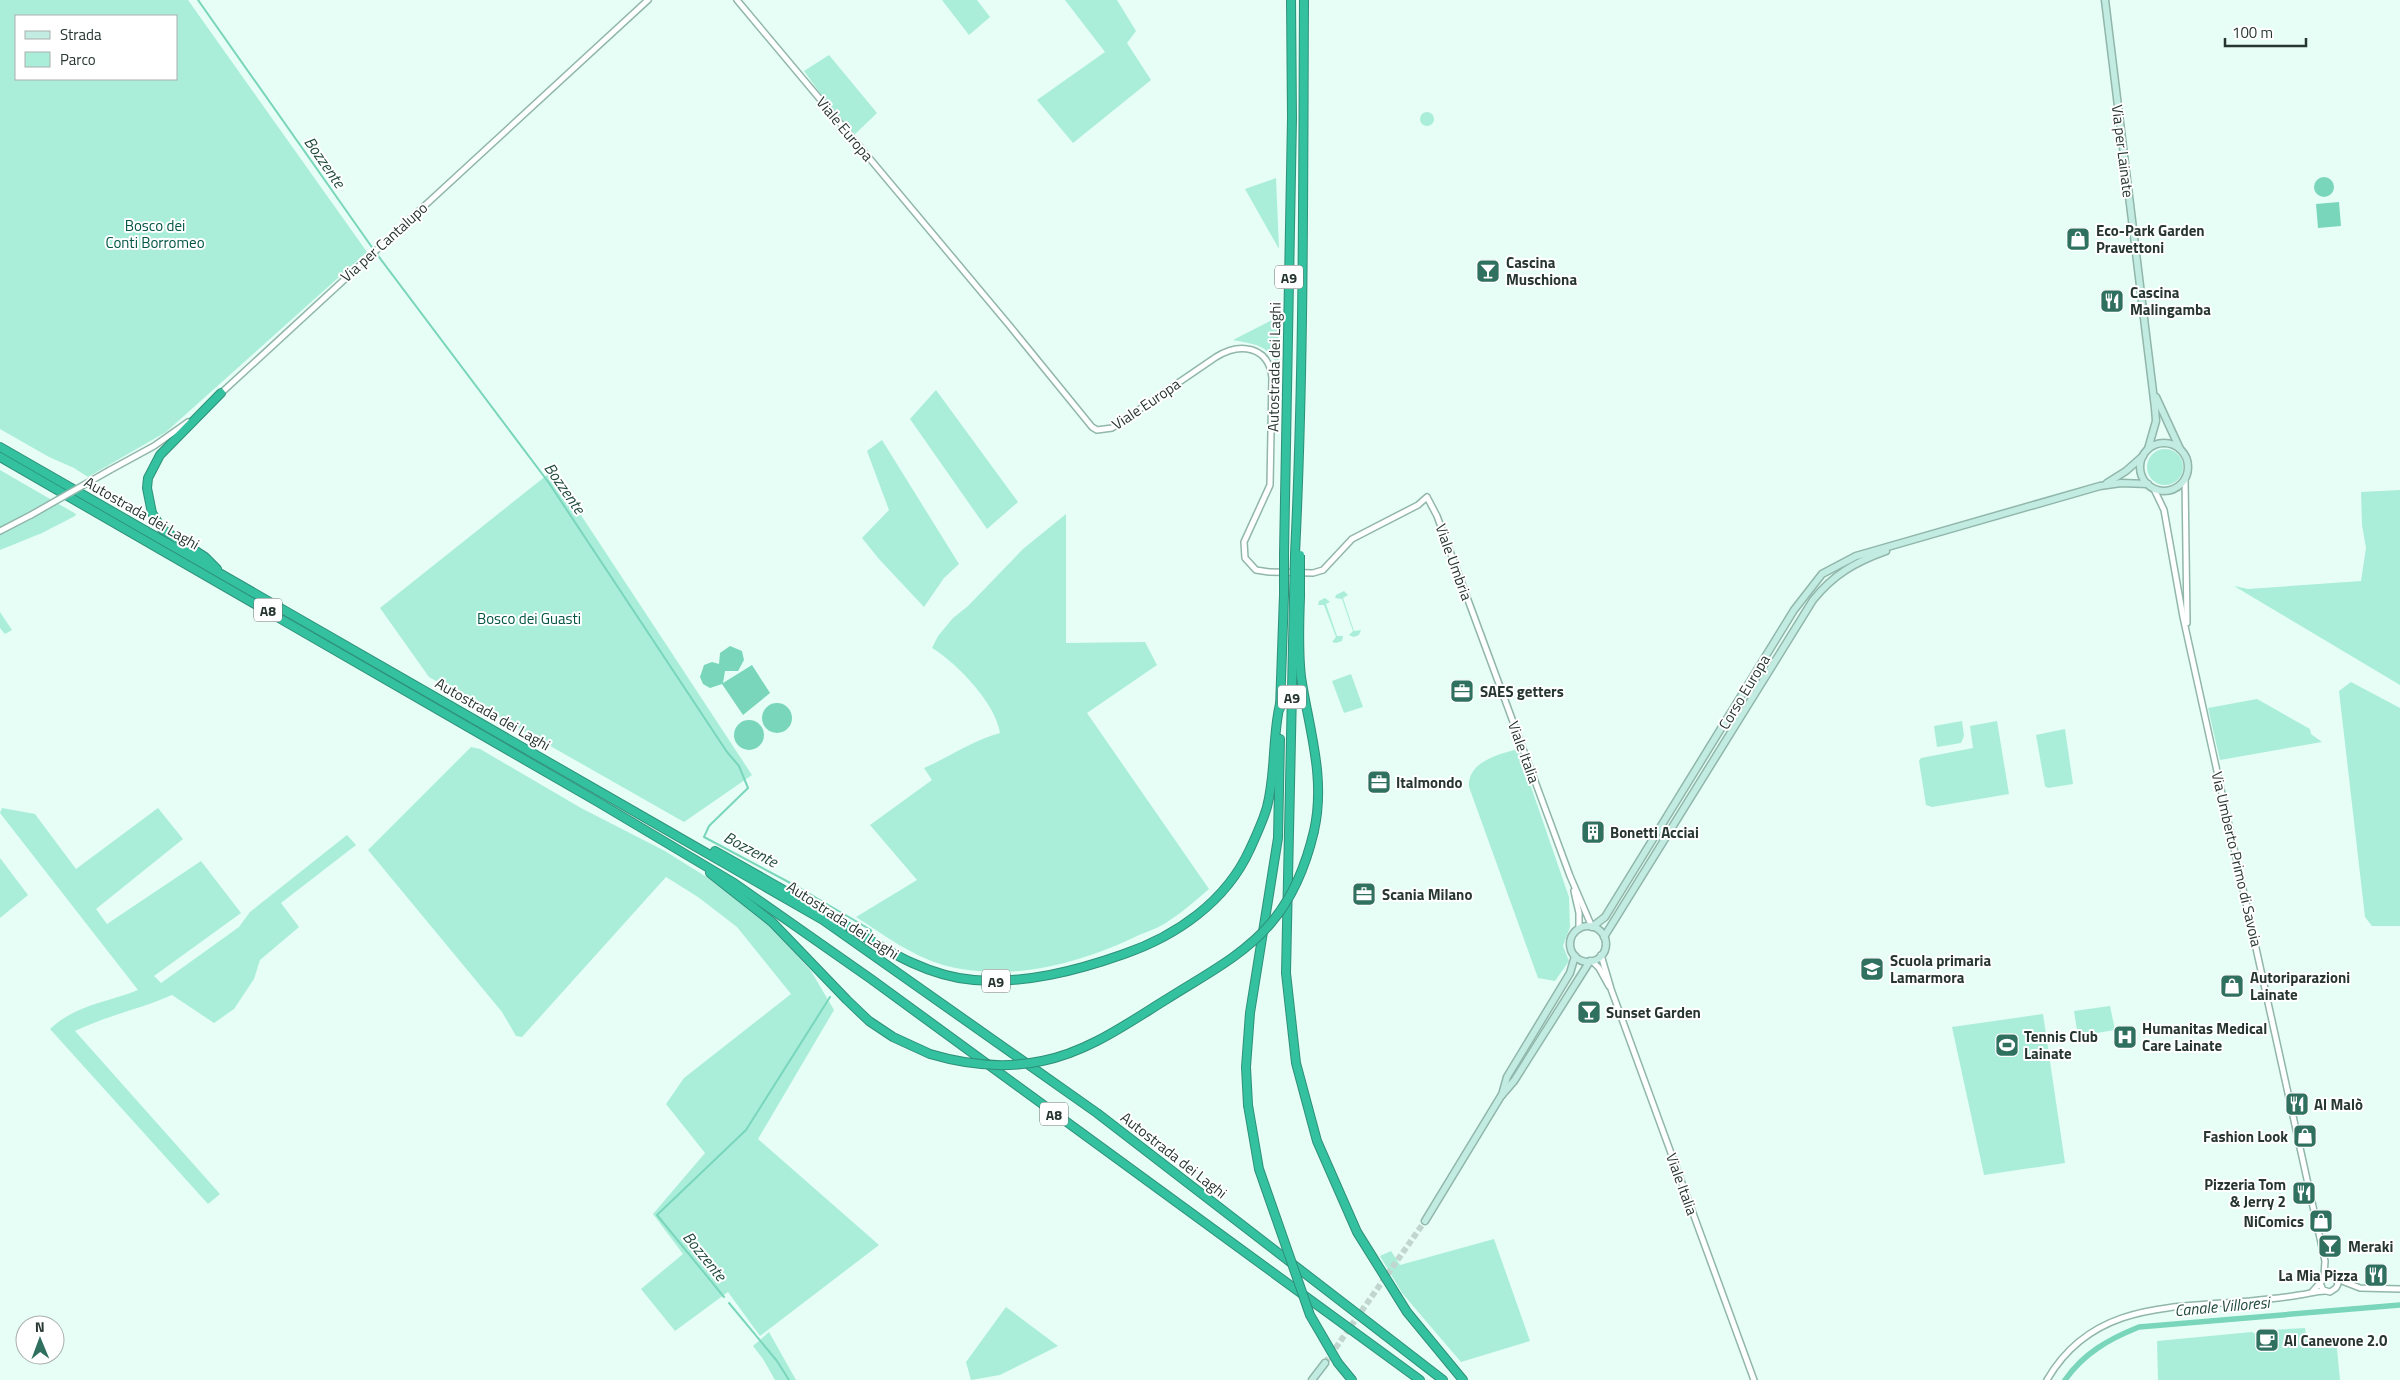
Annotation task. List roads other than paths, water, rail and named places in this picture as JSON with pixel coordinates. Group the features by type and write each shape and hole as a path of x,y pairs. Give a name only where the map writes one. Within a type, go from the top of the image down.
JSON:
{"highway":[{"name":"Autostrada dei Laghi","path":"1280,704 1284,595 1292,118 1291,0"},
{"name":"Autostrada dei Laghi","path":"1297,597 1304,0"},
{"path":"221,393 160,455 148,478 147,488 152,513 162,529 205,557 224,576"},
{"name":"Autostrada dei Laghi","path":"0,447 823,920 1097,1113 1443,1380"},
{"name":"Autostrada dei Laghi","path":"0,456 734,883 871,979 1420,1380"},
{"name":"A9","path":"685,853 772,922 846,1000 869,1020 893,1037 930,1054 949,1060 985,1065 1025,1064 1060,1056 1108,1036 1220,966 1260,936 1282,910 1299,880 1314,831 1319,801 1318,762 1301,676 1297,597"},
{"name":"A9","path":"1297,597 1286,973 1296,1063 1317,1141 1357,1232 1407,1312 1463,1380"},
{"name":"A9","path":"595,788 620,798 916,965 945,976 973,980 1030,979 1070,970 1142,948 1187,923 1222,892 1233,879 1250,851 1267,807 1272,779 1276,722 1280,704"},
{"name":"A9","path":"1280,704 1278,838 1250,1013 1246,1067 1248,1105 1259,1169 1310,1315 1338,1363 1352,1380"}],"main road":[{"name":"Via per Lainate","path":"2105,0 2153,386"},
{"path":"2153,386 2162,414 2188,464 2185,479 2180,485 2168,491 2154,489 2148,484 2141,471 2156,421 2153,386"},
{"path":"2148,449 2161,444 2168,444 2180,449"},
{"name":"Corso Europa","path":"2100,486 2126,471 2144,456"},
{"name":"Corso Europa","path":"1592,927 1605,917 1794,610 1822,574 1856,556 2100,486 2121,483 2148,484"},
{"name":"Corso Europa","path":"1604,937 1819,592 1838,574 1860,561 1954,528"},
{"path":"1425,1221 1501,1096 1514,1081 1591,961 1601,956 1605,947 1604,937 1598,929 1592,927 1579,929 1570,941 1575,956 1570,973 1507,1077 1501,1096"},
{"path":"1575,956 1582,960 1591,961"},
{"path":"1312,1380 1325,1364"}],"street":[{"name":"Via per Cantalupo","path":"0,531 174,433 221,393 380,244 648,0"},
{"name":"Viale Europa","path":"737,0 1092,427 1101,431 1112,428 1232,348 1255,351 1268,362 1272,378 1270,485 1244,542 1246,558 1256,570 1270,572 1318,572 1330,563 1344,544 1418,505 1427,497"},
{"name":"Via Umberto Primo di Savoia","path":"2185,479 2187,634"},
{"name":"Via Umberto Primo di Savoia","path":"2154,489 2164,510 2187,634 2325,1261 2324,1276"},
{"name":"Viale Umbria","path":"1427,497 1437,516 1478,628"},
{"name":"Viale Italia","path":"1478,628 1570,876 1592,927"},
{"name":"Viale Italia","path":"1570,876 1579,913 1579,929"},
{"name":"Viale Italia","path":"1601,956 1610,989 1754,1380"},
{"name":"Viale Italia","path":"1591,961 1599,968 1610,989"},
{"name":"Via Umberto Primo di Savoia","path":"2325,1261 2335,1277"},
{"path":"2312,1292 2324,1276 2335,1277 2346,1285"},
{"path":"2335,1277 2337,1286"},
{"path":"2320,1283 2325,1291"},
{"path":"2047,1380 2059,1361 2079,1341 2102,1325 2125,1315 2153,1309 2332,1291 2337,1286 2346,1285 2360,1288 2400,1289"}],"waterway":[{"name":"Bozzente","path":"198,0 376,253 549,483 727,752 739,766 748,788 709,826 704,837 796,886 871,930 871,933"},
{"name":"Bozzente","path":"724,1297 657,1215 746,1130 830,997"},
{"name":"Bozzente","path":"729,1303 777,1361 789,1380"},
{"name":"Canale Villoresi","path":"2065,1380 2080,1362 2098,1348 2139,1327 2400,1305"}],"tunnel":[{"path":"1325,1363 1425,1221"}],"place":[{"name":"Eco-Park Garden Pravettoni","path":"2078,239"},
{"name":"Cascina Muschiona","path":"1488,271"},
{"name":"Cascina Malingamba","path":"2112,301"},
{"name":"SAES getters","path":"1462,691"},
{"name":"Italmondo","path":"1379,782"},
{"name":"Bonetti Acciai","path":"1593,832"},
{"name":"Scania Milano","path":"1364,894"},
{"name":"Scuola primaria Lamarmora","path":"1872,969"},
{"name":"Autoriparazioni Lainate","path":"2232,986"},
{"name":"Sunset Garden","path":"1589,1012"},
{"name":"Humanitas Medical Care Lainate","path":"2125,1037"},
{"name":"Tennis Club Lainate","path":"2007,1045"},
{"name":"Al Malò","path":"2297,1104"},
{"name":"Fashion Look","path":"2305,1136"},
{"name":"Pizzeria Tom & Jerry 2","path":"2304,1193"},
{"name":"NiComics","path":"2321,1221"},
{"name":"Meraki","path":"2330,1246"},
{"name":"La Mia Pizza","path":"2376,1275"},
{"name":"Al Canevone 2.0","path":"2267,1340"}],"park label":[{"name":"Bosco dei Conti Borromeo","path":"155,234"},
{"name":"Bosco dei Guasti","path":"529,618"}]}
